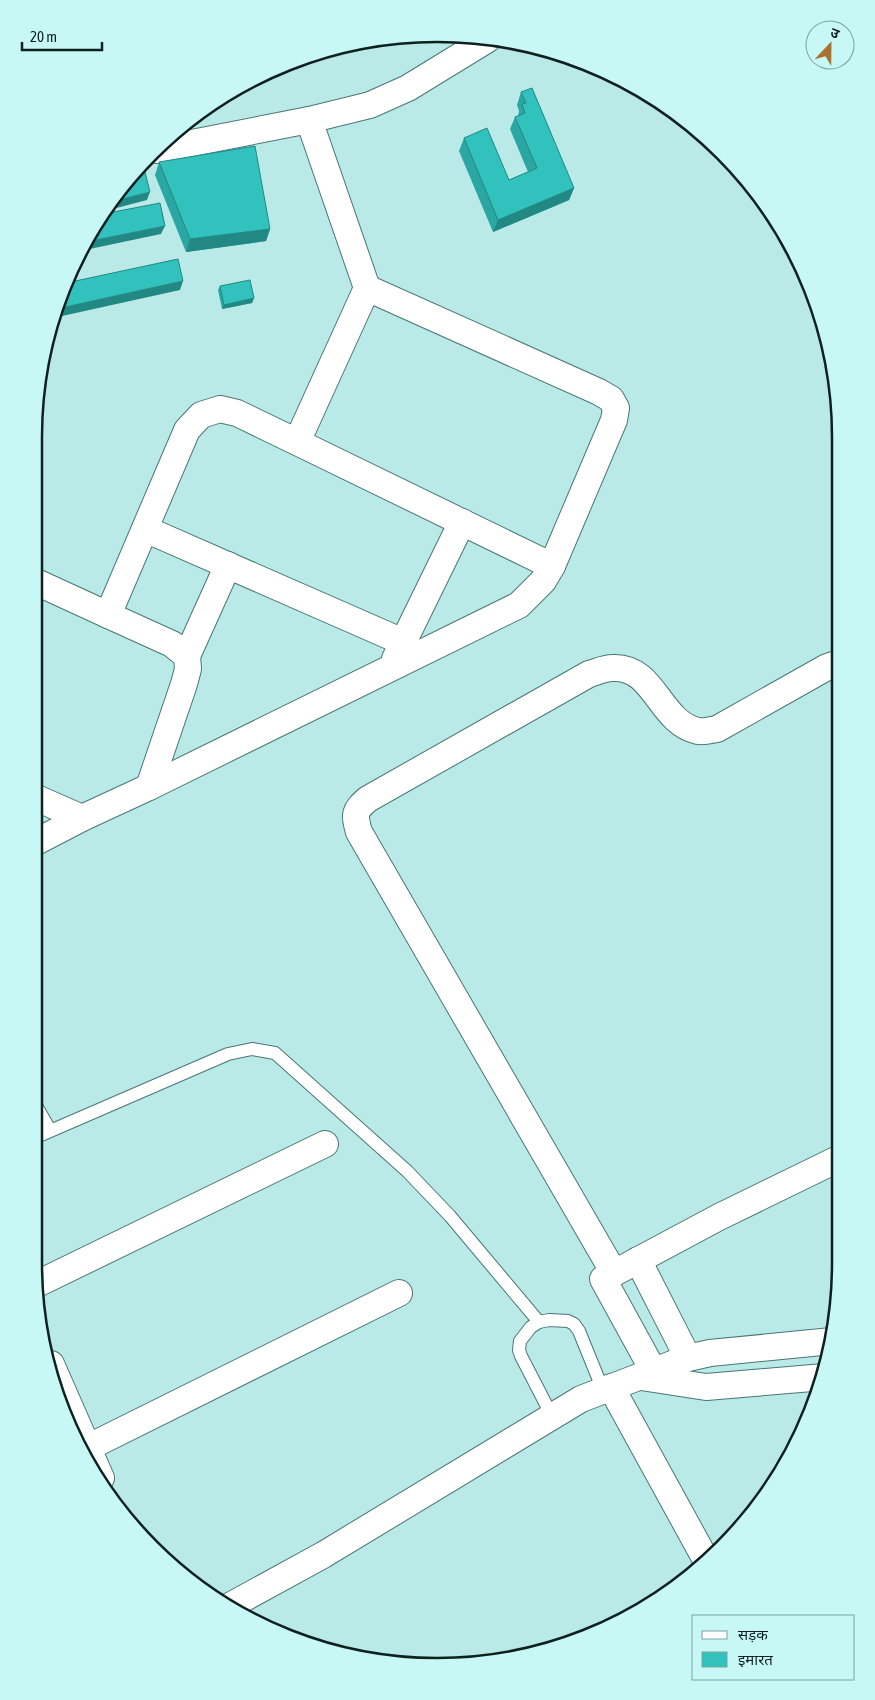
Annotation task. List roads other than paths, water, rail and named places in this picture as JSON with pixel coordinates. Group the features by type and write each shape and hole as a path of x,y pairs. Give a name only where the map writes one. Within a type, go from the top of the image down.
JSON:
{"street":[{"path":"170,147 309,120 370,105 408,88 479,45"},
{"path":"296,442 367,288 309,120"},
{"path":"42,839 519,605 543,582 552,566 614,420 616,408 611,399 367,288"},
{"path":"108,615 187,430 201,415 220,409 236,413 552,566"},
{"path":"390,669 462,522"},
{"path":"145,529 403,642"},
{"path":"149,787 184,684 188,669 187,656 228,565"},
{"path":"42,585 172,644 187,656"},
{"path":"614,1273 358,832 355,816 359,807 368,799 590,674 611,668 630,670 646,681 666,709 681,724 699,731 717,729 832,665"},
{"path":"42,800 82,818"},
{"path":"43,1281 325,1144"},
{"path":"647,1374 604,1279 719,1217 832,1162"},
{"path":"638,1260 688,1358"},
{"path":"88,1447 399,1293"},
{"path":"236,1603 323,1555 581,1399 688,1358 710,1353 825,1342"},
{"path":"647,1374 706,1387 815,1378"},
{"path":"607,1388 703,1555"}],"lane":[{"path":"42,1134 228,1054 252,1049 275,1053 407,1170 450,1216 539,1322"},
{"path":"42,1116 50,1130"},
{"path":"552,1416 519,1350 522,1337 531,1327 539,1322 556,1319 574,1324 607,1388"}]}
